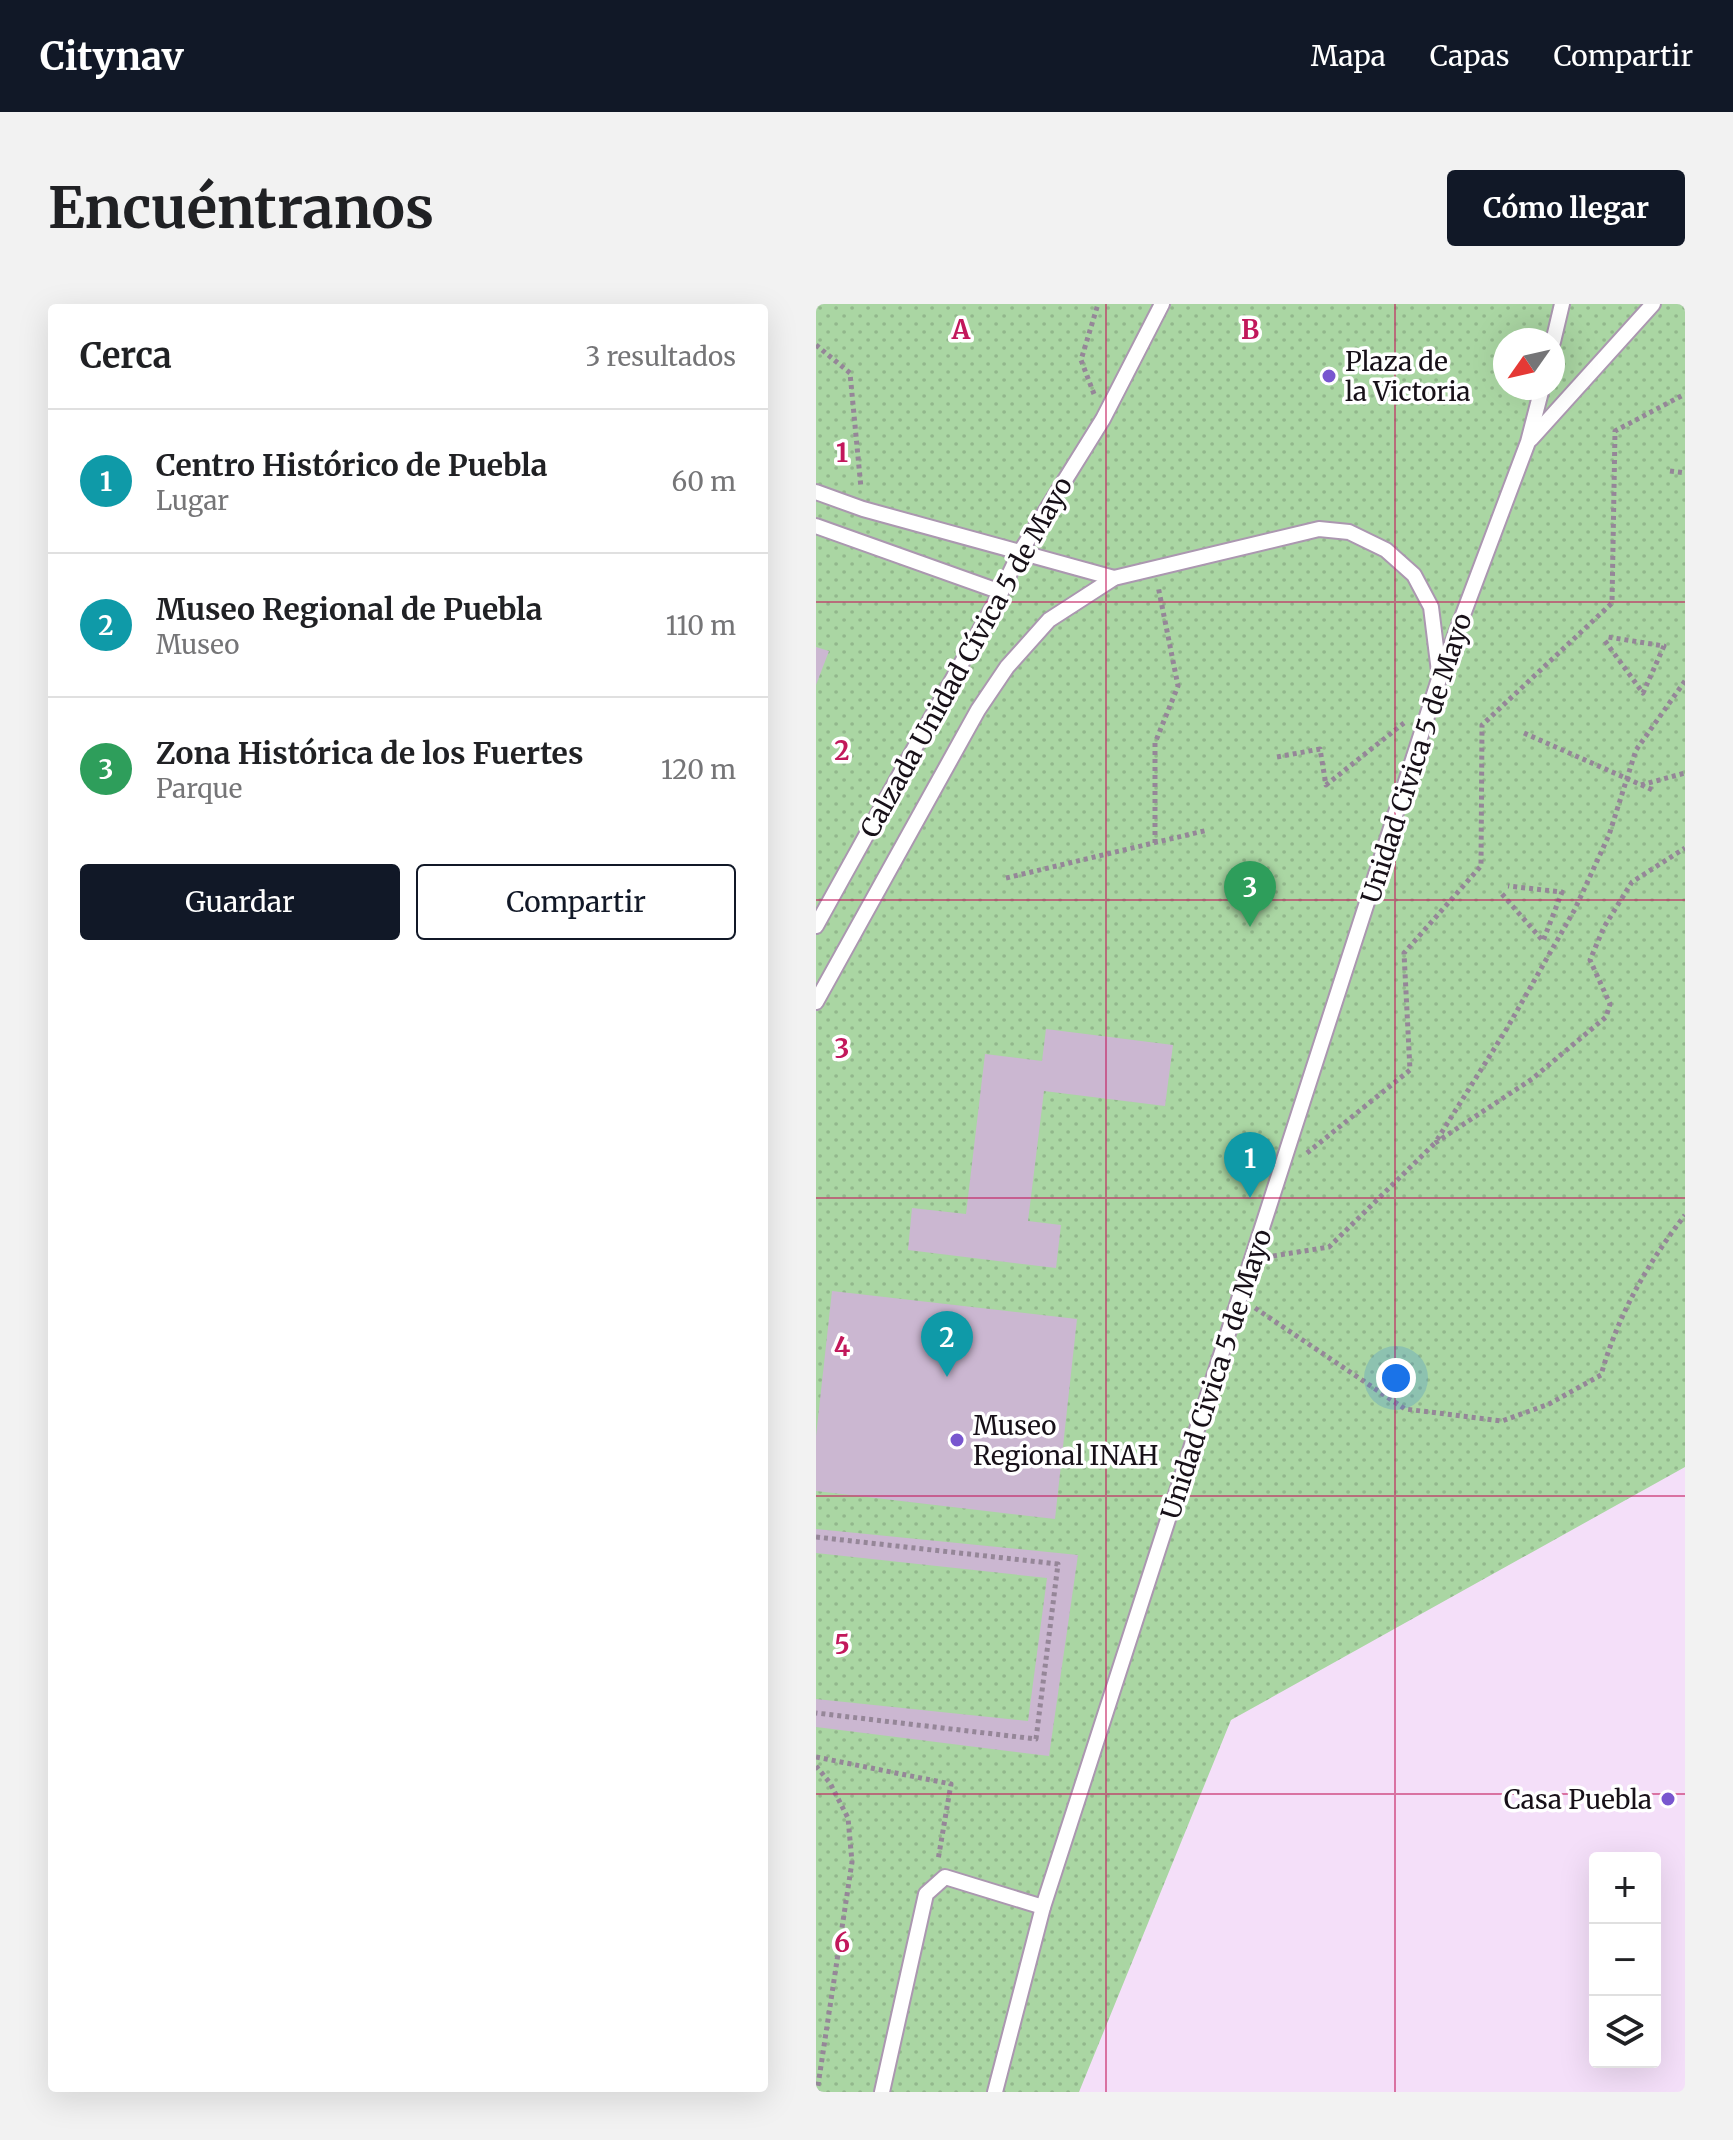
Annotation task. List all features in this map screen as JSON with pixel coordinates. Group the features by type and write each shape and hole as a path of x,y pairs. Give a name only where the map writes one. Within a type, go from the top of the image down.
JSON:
{"lane":[{"name":"Calzada Unidad Cívica 5 de Mayo","path":"816,926 1001,592 1019,554 1103,419 1162,304"},
{"path":"1556,328 1562,304"},
{"path":"1528,442 1653,304"},
{"name":"Unidad Civica 5 de Mayo","path":"995,2092 1043,1907 1432,700 1528,442 1539,400"},
{"path":"816,492 863,509 1114,578"},
{"path":"816,526 1001,592"},
{"path":"816,1002 978,710 1007,667 1049,620 1114,578 1286,535 1319,529 1349,532 1386,550 1414,575 1431,607 1440,676"},
{"path":"882,2092 926,1894 934,1884 945,1877 1043,1907"}],"path":[{"path":"1098,304 1081,360 1103,419"},
{"path":"816,345 850,373 863,509"},
{"path":"1281,1174 1410,1070 1404,953 1481,866 1482,725 1612,603 1615,431 1685,394"},
{"path":"1670,471 1685,473"},
{"path":"1154,568 1178,686 1155,743 1155,843"},
{"path":"1606,639 1664,646 1643,693 1606,639"},
{"path":"1435,1143 1506,1030 1575,909 1609,835 1636,750 1685,681"},
{"path":"1277,757 1320,749 1326,785 1432,700"},
{"path":"1524,733 1655,791"},
{"path":"1641,785 1685,773"},
{"path":"1006,878 1208,830"},
{"path":"1252,1260 1329,1247 1435,1143 1532,1079 1606,1017 1610,1004 1590,960 1604,927 1632,882 1685,848"},
{"path":"1502,894 1543,941 1562,892 1508,886"},
{"path":"1241,1298 1405,1409 1502,1421 1549,1404 1601,1375 1614,1328 1659,1248 1685,1215"},
{"path":"816,1537 1058,1564 1036,1739 816,1713"},
{"path":"816,1757 951,1784 934,1884"},
{"path":"816,1766 830,1783 848,1818 852,1862 817,2092"}],"green space":[{"path":"816,304 1685,304 1685,1467 1231,1720 1079,2092 816,2092"}],"building":[{"path":"816,647 829,651 816,685"},
{"path":"1046,1029 1173,1045 1165,1106 1044,1091 1028,1221 1061,1225 1056,1268 908,1250 912,1208 966,1214 985,1054 1042,1061"},
{"path":"832,1291 1077,1319 1055,1519 816,1491 816,1436"},
{"path":"816,1529 1078,1555 1049,1756 816,1727 816,1699 1028,1721 1047,1578 816,1553"}],"place":[{"name":"Plaza de la Victoria","path":"1329,376"},
{"name":"Zona Histórica de los Fuertes","path":"1250,927"},
{"name":"Centro Histórico de Puebla","path":"1250,1198"},
{"name":"Museo Regional de Puebla","path":"947,1377"},
{"name":"Museo Regional INAH","path":"957,1440"},
{"name":"Casa Puebla","path":"1668,1799"}]}
